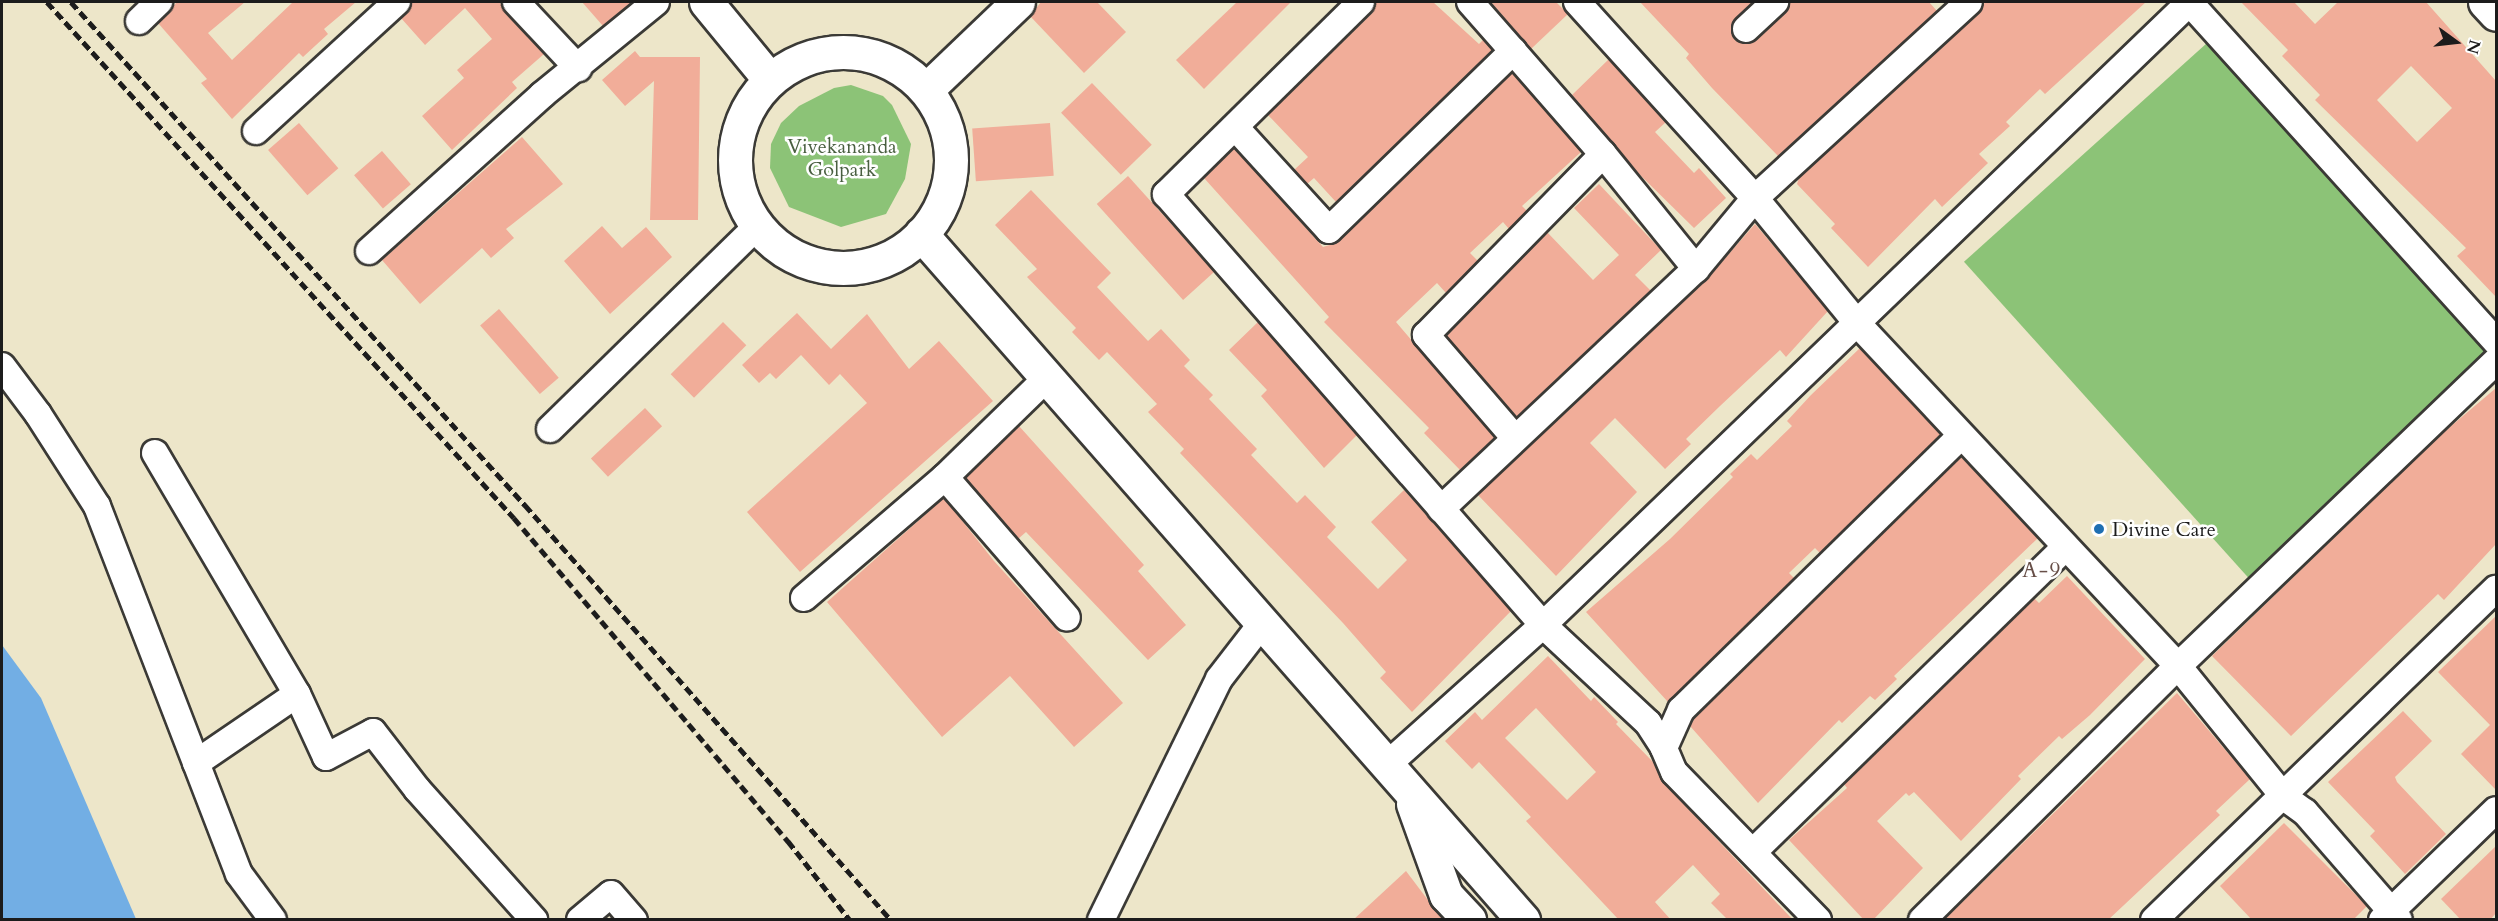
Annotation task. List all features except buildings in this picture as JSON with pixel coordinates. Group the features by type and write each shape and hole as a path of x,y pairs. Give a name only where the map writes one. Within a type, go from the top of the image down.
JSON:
{"street":[{"path":"139,21 159,2"},
{"path":"256,132 398,2"},
{"path":"516,2 578,68"},
{"path":"369,251 656,2"},
{"path":"706,2 770,80"},
{"path":"926,90 1018,2"},
{"path":"1361,2 1166,194 1543,625 1648,723 1664,748 1674,772 1818,920"},
{"path":"1470,2 1603,154 1696,269"},
{"path":"1577,2 1755,198 1857,323 2064,548 2178,666 2283,797 2305,812 2391,917 2496,810"},
{"path":"1746,29 1775,2"},
{"path":"1442,509 1514,437 1696,269 1755,198 1969,2"},
{"path":"1398,775 1543,625 2190,2 2496,342"},
{"path":"2485,2 2496,14"},
{"path":"1235,127 1329,230 1513,51"},
{"path":"850,52 892,63 926,90 945,124 951,163 942,201 921,234 888,258 848,268 807,262 771,242 757,226 739,190 735,150 746,112 770,80 807,58 850,52"},
{"path":"1514,437 1426,335 1603,154"},
{"path":"550,429 757,226"},
{"path":"921,234 1523,920"},
{"path":"1922,920 2178,666 2496,361"},
{"path":"2,366 38,414 97,506 239,874 273,920"},
{"path":"804,598 945,477 1048,377"},
{"path":"1664,748 1682,710 1961,436"},
{"path":"155,453 297,694 326,757 373,732 417,789 534,920"},
{"path":"945,477 1067,618"},
{"path":"1753,852 2064,548"},
{"path":"2154,920 2496,589"},
{"path":"1101,920 1219,679 1263,622"},
{"path":"196,763 297,694"},
{"path":"1398,775 1446,895 1468,920"},
{"path":"580,920 611,894 634,920"}],"green space":[{"path":"2207,43 2492,360 2249,578 1964,262"},
{"name":"Vivekananda Golpark","path":"851,85 883,96 892,105 911,144 905,179 886,214 841,227 789,207 770,168 771,144 781,123 799,106 834,88"}],"water":[{"path":"2,645 41,698 136,919 2,919"}],"railway":[{"path":"47,2 514,518 788,841 850,920"},
{"path":"71,2 525,505 891,920"}],"place":[{"name":"Divine Care","path":"2099,529"}],"district":[{"name":"A-9","path":"2042,571"}]}
